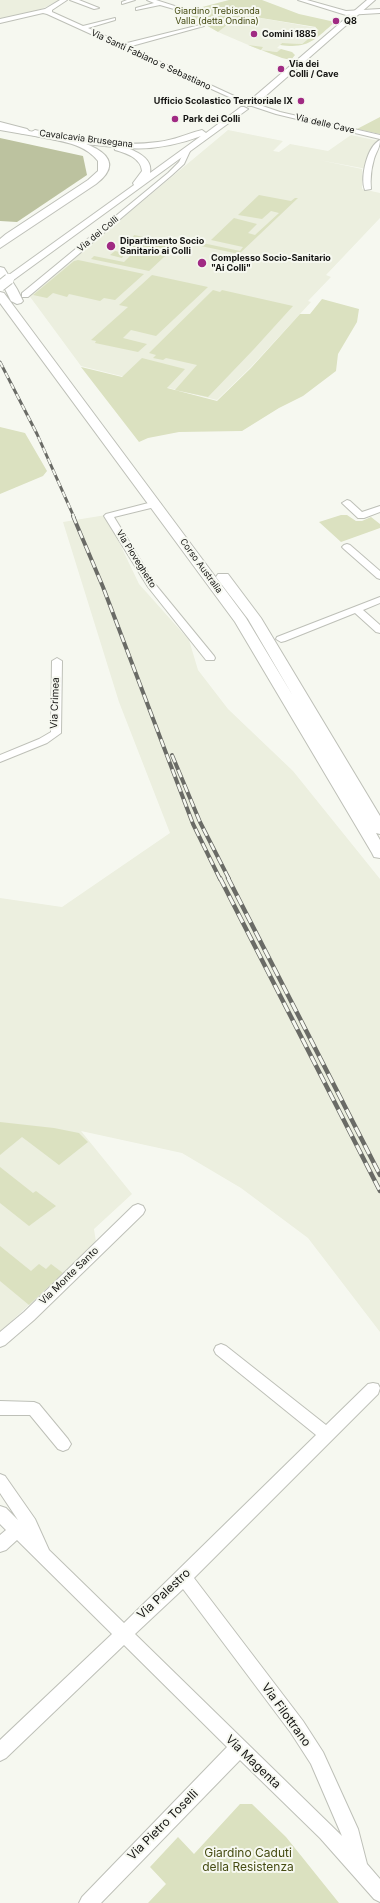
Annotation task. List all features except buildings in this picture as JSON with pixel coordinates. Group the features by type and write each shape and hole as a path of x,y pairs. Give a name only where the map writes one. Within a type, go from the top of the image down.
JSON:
{"highway":[{"path":"0,125 24,131"},
{"path":"0,245 10,236 92,182 104,170 104,161 94,151 76,143 35,133"},
{"name":"Corso Australia","path":"3,276 21,298 254,618 380,829"},
{"name":"Corso Australia","path":"0,295 156,504 241,621 380,853"}],"main road":[{"name":"Via dei Colli","path":"187,151 299,63 305,51 332,34 370,0"},
{"path":"299,63 305,51"},
{"path":"233,106 246,105"},
{"name":"Cavalcavia Brusegana","path":"0,128 126,145 169,144 193,137 232,110 233,106"},
{"path":"76,139 130,152 145,162 147,170 142,180 129,189 112,205"},
{"path":"0,286 3,276 44,255 187,151"}],"street":[{"path":"0,21 46,12 64,0"},
{"path":"73,0 96,8"},
{"path":"124,3 132,0"},
{"path":"150,0 181,9"},
{"path":"301,0 346,13 380,11"},
{"path":"138,9 160,3"},
{"name":"Via Santi Fabiano e Sebastiano","path":"46,12 183,73 246,105"},
{"name":"Via Santi Fabiano e Sebastiano","path":"83,28 113,19"},
{"path":"124,46 202,25"},
{"name":"Via Santi Fabiano e Sebastiano","path":"219,92 233,106"},
{"name":"Via delle Cave","path":"246,105 380,137"},
{"path":"368,189 366,176 373,152 380,142"},
{"name":"Via dei Colli","path":"21,298 170,174 182,163 187,151"},
{"path":"159,171 168,171 170,174"},
{"path":"347,503 361,516 380,509"},
{"name":"Via Pioveghetto","path":"156,504 109,516 151,585 210,658"},
{"path":"347,547 380,576"},
{"path":"281,639 380,600"},
{"path":"356,610 380,630"},
{"name":"Via Crimea","path":"0,759 42,741 56,733 57,661"},
{"name":"Via Monte Santo","path":"0,1341 29,1316 138,1210"},
{"path":"221,1350 326,1435"},
{"name":"Via Palestro","path":"0,1752 122,1634 184,1577 374,1389"},
{"path":"0,1408 34,1409 63,1444"},
{"path":"0,1481 25,1515 38,1541 43,1556"},
{"path":"0,1513 122,1634"},
{"path":"0,1546 17,1530"},
{"name":"Via Filottrano","path":"184,1577 297,1727 317,1758 349,1829 360,1869"},
{"name":"Via Magenta","path":"122,1634 326,1832 380,1893"},
{"name":"Via Pietro Toselli","path":"88,1903 239,1748"}],"shaded area":[{"path":"0,0 59,0 38,11 0,19"},
{"path":"249,16 317,28 315,29 319,30 302,44 282,43 277,48 281,49 278,52 260,50 218,32 236,18"},
{"name":"Complesso Socio-Sanitario \"Ai Colli\"","path":"228,130 283,141 273,151 279,152 290,144 328,151 351,135 379,141 367,169 319,160 362,169 362,189 380,193 380,218 326,275 331,277 308,301 311,302 251,367 217,400 81,366 28,294 113,226"},
{"path":"106,515 139,584 189,640 198,670 228,709 293,771 380,879 380,1332 308,1238 241,1188 182,1153 81,1131 132,1194 94,1229 96,1242 0,1332 0,898 62,907 170,833 119,702 63,522"}],"green space":[{"name":"Giardino Trebisonda Valla (detta Ondina)","path":"229,0 262,0 299,14 335,22 322,34 310,42 298,46 290,46 280,45 282,43 302,44 319,30 315,29 316,27 249,16 236,18 218,32 183,12"},
{"path":"248,45 263,47 261,50"},
{"path":"281,49 292,52 295,55 291,60 261,50 277,52"},
{"path":"380,117 380,134 357,129"},
{"path":"0,138 83,156 87,175 17,222 0,221"},
{"path":"259,195 291,201 298,198 239,254 196,245 198,242 240,251 243,247 211,240 234,218 257,224 248,233 255,235 279,213 271,211 262,219 238,215"},
{"path":"134,235 178,244 149,271 91,259 94,256 124,262 130,256 124,255 122,258 110,255 115,251 120,252 127,246 123,244 128,240 138,243 136,245 142,246 149,240 133,237"},
{"path":"78,260 144,274 115,300 104,298 100,301 69,294 67,297 53,293 47,298 33,295 74,261"},
{"path":"152,275 208,287 156,336 131,330 123,338 147,344 138,352 95,343 96,341 91,340 128,307 119,305"},
{"path":"213,290 220,292 222,290 293,306 208,397 175,390 197,365 166,358 163,360 153,358 156,355 149,353"},
{"path":"322,299 359,309 357,322 338,354 336,371 303,396 279,408 242,431 179,432 148,438 139,442 81,367 122,377 142,358 185,369 167,388 217,401 251,368 300,314 310,314"},
{"path":"0,427 25,433 47,471 43,476 0,494"},
{"path":"341,515 347,515 356,521 362,521 371,517 380,524 380,528 341,542 319,522"},
{"path":"0,1122 54,1128 79,1133 88,1142 59,1165 22,1137 0,1155"},
{"path":"0,1167 33,1193 36,1191 56,1206 29,1226 0,1203"},
{"path":"0,1246 31,1271 39,1264 46,1269 51,1264 63,1273 29,1305 0,1281"},
{"name":"Giardino Caduti della Resistenza","path":"240,1804 252,1804 286,1837 339,1903 148,1903 166,1884 150,1867 178,1837 194,1854"}],"railway":[{"path":"0,362 37,434 74,517"},
{"path":"73,516 103,587 193,824 220,879"},
{"path":"172,755 200,822 229,879"},
{"path":"220,878 380,1191"},
{"path":"228,878 380,1175"}],"place":[{"name":"Q8","path":"336,21"},
{"name":"Comini 1885","path":"254,34"},
{"name":"Via dei Colli / Cave","path":"281,69"},
{"name":"Ufficio Scolastico Territoriale IX","path":"301,101"},
{"name":"Park dei Colli","path":"175,119"},
{"name":"Dipartimento Socio Sanitario ai Colli","path":"111,246"},
{"name":"Complesso Socio-Sanitario \"Ai Colli\"","path":"202,263"}]}
